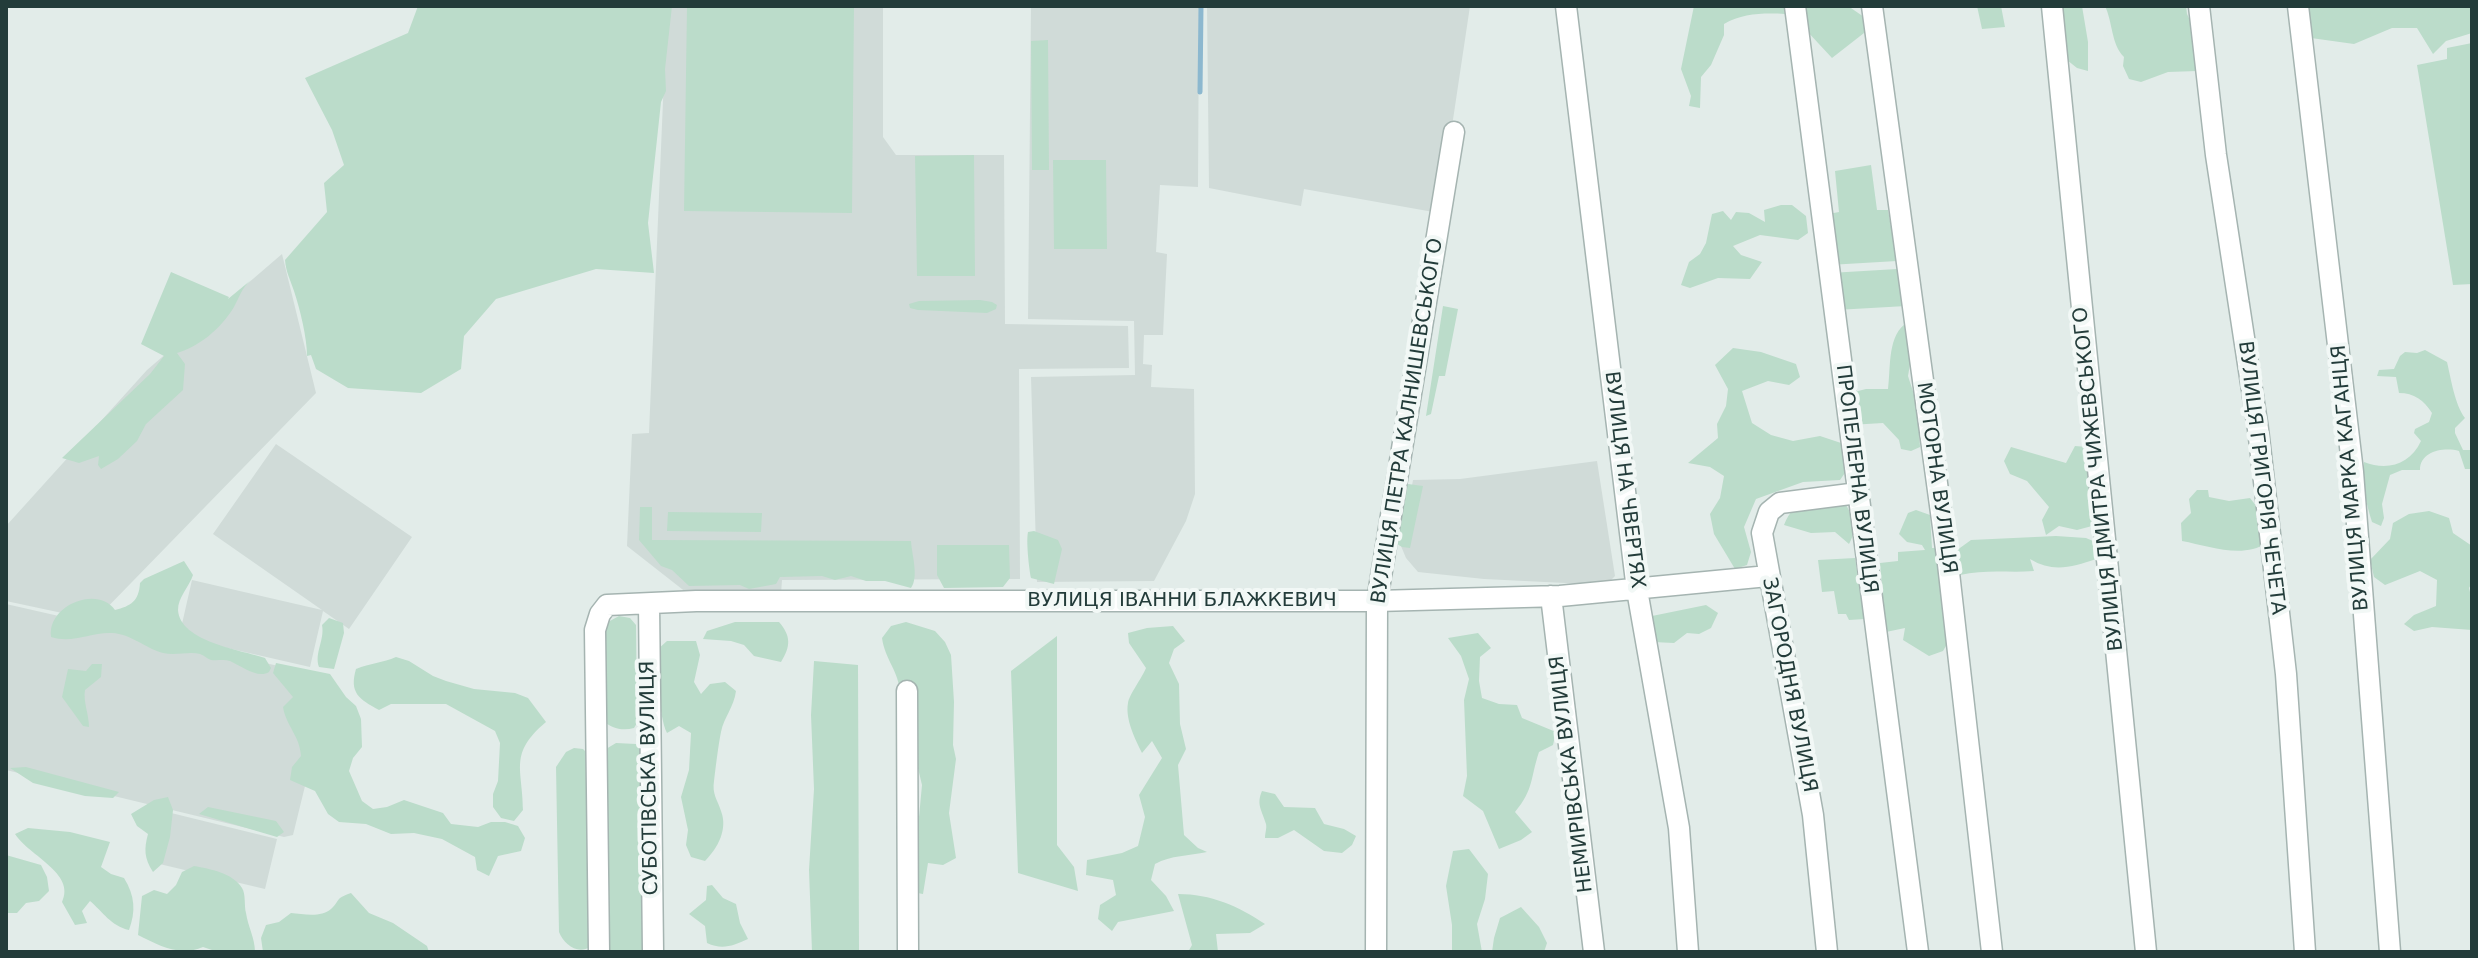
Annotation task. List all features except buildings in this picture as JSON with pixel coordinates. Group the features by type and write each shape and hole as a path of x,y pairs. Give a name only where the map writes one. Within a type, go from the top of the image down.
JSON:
{"street":[{"name":"ВУЛИЦЯ НА ЧВЕРТЯХ","path":"1566,6 1637,590 1679,828 1688,952"},
{"name":"ПРОПЕЛЕРНА ВУЛИЦЯ","path":"1795,6 1918,952"},
{"name":"МОТОРНА ВУЛИЦЯ","path":"1872,6 1948,564 1992,952"},
{"name":"ВУЛИЦЯ ДМИТРА ЧИЖЕВСЬКОГО","path":"2052,6 2146,952"},
{"name":"ВУЛИЦЯ ГРИГОРІЯ ЧЕЧЕТА","path":"2199,6 2216,155 2258,429 2286,674 2305,952"},
{"name":"ВУЛИЦЯ МАРКА КАГАНЦЯ","path":"2298,6 2353,472 2390,952"},
{"name":"ВУЛИЦЯ ПЕТРА КАЛНИШЕВСЬКОГО","path":"1376,952 1377,601 1454,132"},
{"name":"ЗАГОРОДНЯ ВУЛИЦЯ","path":"1827,952 1813,815 1762,533 1769,512 1780,503 1858,493"},
{"name":"ВУЛИЦЯ ІВАННИ БЛАЖКЕВИЧ","path":"599,952 595,630 600,614 607,605 696,601 1377,601 1551,596 1768,576"},
{"name":"НЕМИРІВСЬКА ВУЛИЦЯ","path":"1551,596 1594,952"},
{"name":"СУБОТІВСЬКА ВУЛИЦЯ","path":"649,604 653,952"},
{"path":"907,691 908,952"}],"shaded area":[{"path":"667,6 883,6 883,137 896,155 1004,155 1005,324 1128,326 1129,368 1019,369 1020,579 782,580 781,594 687,593 627,546 632,434 649,433"},
{"path":"1031,6 1199,6 1198,187 1160,185 1156,252 1167,254 1163,335 1144,335 1143,364 1152,365 1151,387 1194,389 1195,494 1186,521 1154,581 1037,582 1031,377 1135,375 1134,321 1028,319"},
{"path":"1207,6 1470,6 1439,213 1304,189 1301,206 1209,188"},
{"path":"282,254 316,393 95,620 6,601 6,526 147,370"},
{"path":"276,444 412,537 349,629 323,611 310,667 179,637 192,580 322,610 213,534"},
{"path":"1597,461 1615,576 1606,585 1484,579 1418,572 1406,558 1401,546 1413,480 1460,479"},
{"path":"6,604 318,675 330,684 293,835 284,837 6,770"},
{"path":"163,811 277,839 265,889 151,862"}],"green space":[{"path":"418,6 672,6 665,69 666,91 661,102 648,223 654,273 596,269 496,299 464,336 461,369 421,393 348,388 316,369 311,355 307,356 301,315 285,260 327,212 324,183 344,165 332,130 305,78 408,33"},
{"path":"687,6 854,6 852,213 684,211"},
{"path":"1694,6 1784,6 1785,14 1746,16 1724,24 1724,35 1711,65 1701,77 1700,108 1689,106 1691,96 1681,69"},
{"path":"1793,6 1848,6 1864,17 1864,33 1832,58 1806,30"},
{"path":"1977,6 2001,6 2005,27 1982,29"},
{"path":"2058,6 2082,6 2088,42 2088,71 2077,68 2067,60"},
{"path":"2105,6 2186,6 2199,39 2197,71 2168,72 2141,82 2129,79"},
{"path":"2308,6 2472,6 2472,33 2446,41 2433,54 2417,28 2392,28 2354,44 2311,38"},
{"path":"1048,40 1049,170 1032,170 1031,41"},
{"path":"2472,43 2472,284 2453,285 2417,65 2447,59 2447,48"},
{"path":"974,155 975,276 917,276 915,156"},
{"path":"1053,160 1106,160 1107,249 1054,249"},
{"path":"1871,165 1877,210 1888,210 1897,261 1829,265 1823,215 1839,212 1835,171"},
{"path":"1792,205 1806,216 1808,233 1798,240 1760,235 1733,246 1741,255 1762,262 1750,279 1718,278 1690,288 1681,285 1689,262 1700,254 1706,243 1712,214 1723,211 1731,220 1736,212 1749,213 1765,222 1764,210"},
{"path":"1897,269 1906,306 1836,310 1830,273"},
{"path":"171,272 228,299 251,280 215,330 201,342 177,353 185,364 183,390 146,424 137,441 118,459 101,469 99,456 79,463 62,458 150,374 164,356 141,344"},
{"path":"919,301 992,302 997,305 996,309 987,313 918,310 910,308 909,304"},
{"path":"1443,306 1458,309 1445,376 1439,376 1431,414 1426,416"},
{"path":"1908,322 1914,341 1908,376 1917,404 1920,447 1911,451 1901,449 1899,440 1883,423 1850,425 1850,393 1888,389 1893,343 1901,327"},
{"path":"1733,348 1761,352 1796,364 1800,377 1789,385 1768,381 1742,391 1752,423 1771,435 1793,441 1820,436 1841,443 1849,467 1840,480 1803,482 1756,499 1744,527 1751,552 1747,565 1735,569 1714,534 1710,514 1720,498 1724,476 1710,467 1688,463 1718,438 1717,424 1726,406 1728,389 1715,365"},
{"path":"2425,350 2447,362 2456,399 2465,418 2455,428 2455,433 2463,450 2472,450 2472,469 2465,469 2459,451 2447,450 2428,455 2420,470 2402,470 2390,475 2382,504 2384,518 2381,526 2372,522 2368,507 2364,462 2389,466 2411,456 2421,441 2414,433 2415,429 2429,422 2432,413 2418,398 2399,393 2396,377 2377,376 2379,370 2394,369 2405,352"},
{"path":"2075,446 2087,447 2094,504 2092,526 2077,530 2059,526 2046,535 2042,520 2049,507 2027,481 2010,474 2004,461 2011,447 2066,463"},
{"path":"1408,484 1423,486 1410,548 1392,541 1400,495"},
{"path":"2197,490 2208,490 2209,497 2229,501 2250,498 2261,512 2267,543 2236,551 2182,541 2181,523 2191,513 2189,499"},
{"path":"1837,492 1854,523 1849,544 1835,532 1811,533 1784,525 1799,505 1812,498"},
{"path":"640,507 652,507 652,540 911,541 915,572 913,583 911,588 851,576 835,580 822,576 780,577 776,584 749,589 740,585 689,586 672,570 661,566 639,540"},
{"path":"1916,510 1930,515 1932,548 1939,548 1950,639 1943,651 1929,656 1903,640 1905,628 1886,632 1880,563 1898,561 1898,552 1925,550 1922,545 1907,542 1899,534 1908,513"},
{"path":"2429,511 2449,518 2453,533 2472,546 2472,583 2469,588 2472,630 2432,627 2414,631 2404,624 2414,615 2436,606 2437,580 2420,571 2385,585 2374,577 2370,560 2390,539 2393,523 2409,514"},
{"path":"668,512 762,513 761,532 667,531"},
{"path":"1034,531 1058,540 1062,549 1054,584 1031,578 1027,536 1028,532"},
{"path":"2056,536 2086,538 2100,544 2096,559 2055,567 2030,559 2034,571 1960,575 1953,570 1953,553 1971,540"},
{"path":"937,545 1009,545 1010,578 1003,587 944,588 937,575"},
{"path":"1855,558 1865,619 1849,620 1846,614 1838,614 1834,591 1822,592 1818,560"},
{"path":"184,561 193,575 178,605 181,621 200,637 265,658 271,668 269,672 255,673 230,661 211,660 196,653 163,653 119,634 104,633 67,639 51,637 57,616 75,602 97,599 115,610 126,607 136,598 144,579"},
{"path":"1706,605 1718,613 1711,628 1699,634 1687,633 1674,643 1653,642 1647,623 1652,616"},
{"path":"619,616 630,618 636,625 637,723 634,728 626,729 613,727 603,720 600,638 608,622"},
{"path":"329,618 343,623 344,633 334,669 319,667 318,662 322,625"},
{"path":"735,622 779,622 788,641 781,662 754,656 744,645 731,641 703,639 707,631"},
{"path":"906,622 935,631 945,642 951,655 954,702 953,745 956,759 949,813 956,858 943,865 928,863 923,894 912,892 922,785 897,678 882,638 891,626"},
{"path":"1173,626 1185,641 1174,649 1169,663 1179,684 1180,724 1186,749 1178,765 1184,835 1207,852 1174,857 1155,864 1151,880 1166,896 1174,911 1118,922 1112,931 1098,919 1100,905 1116,895 1113,880 1086,875 1087,860 1122,853 1138,846 1145,817 1139,795 1162,758 1152,741 1142,753 1129,722 1129,700 1146,668 1129,643 1128,633"},
{"path":"1478,633 1491,648 1480,657 1482,698 1499,704 1517,705 1522,718 1556,732 1553,745 1539,752 1529,790 1515,812 1532,832 1499,849 1483,811 1463,796 1467,776 1464,700 1469,679 1461,656 1448,638"},
{"path":"1057,636 1057,845 1074,867 1078,891 1018,873 1011,671"},
{"path":"667,641 696,641 700,655 694,682 701,694 710,684 725,682 736,691 721,732 714,781 714,793 723,818 722,831 718,844 705,861 691,857 686,845 688,830 681,797 689,770 691,733 679,726 667,733 662,715 657,650"},
{"path":"396,657 446,681 528,698 546,722 526,743 522,753 523,810 514,821 501,818 493,807 500,743 495,731 446,704 391,704 379,710 357,694 354,684 356,669"},
{"path":"814,661 858,665 859,952 812,952 809,870 814,789 811,715"},
{"path":"276,663 330,674 356,706 361,719 362,747 353,758 349,771 362,801 373,809 404,800 443,813 451,824 478,827 491,822 505,822 518,826 525,838 521,851 498,856 489,876 477,870 475,857 442,839 414,833 391,834 366,824 339,822 328,814 315,791 290,780 292,767 301,756 283,707 293,697 273,673"},
{"path":"92,664 102,664 101,677 85,690 89,727 83,726 62,697 68,669 86,671"},
{"path":"616,743 636,744 642,753 645,952 607,952 606,749"},
{"path":"574,748 583,749 588,754 590,947 580,950 564,941 559,932 556,767 566,752"},
{"path":"26,767 119,792 113,798 85,796 33,783 10,768"},
{"path":"1262,791 1275,794 1284,807 1315,808 1324,824 1356,836 1352,845 1342,853 1324,851 1294,830 1278,838 1265,838 1266,824 1260,804"},
{"path":"168,797 173,810 170,837 163,863 153,872 146,853 148,834 137,826 131,814 154,800"},
{"path":"208,807 276,821 284,832 277,837 199,814"},
{"path":"28,828 70,832 110,842 101,867 124,878 128,885 133,904 129,930 112,922 90,901 82,911 87,923 75,925 62,902 65,892 63,882 15,834"},
{"path":"1469,849 1488,874 1485,899 1477,924 1482,952 1452,952 1452,925 1446,886 1453,851"},
{"path":"6,855 41,865 47,877 49,891 39,901 26,903 17,913 6,913"},
{"path":"194,866 227,875 242,888 255,952 218,952 203,947 178,950 138,935 142,896 154,890 167,894 182,872"},
{"path":"712,885 723,898 736,904 748,939 728,946 707,943 705,926 689,914 706,900 707,886"},
{"path":"351,893 369,913 393,923 427,946 429,952 263,952 261,938 266,925 279,922 291,913 322,914 340,898"},
{"path":"1178,894 1224,902 1265,924 1250,933 1216,934 1218,952 1188,952 1192,945"},
{"path":"1521,907 1539,927 1547,943 1544,952 1492,952 1500,918"}],"waterway":[{"path":"1200,92 1201,6"}]}
